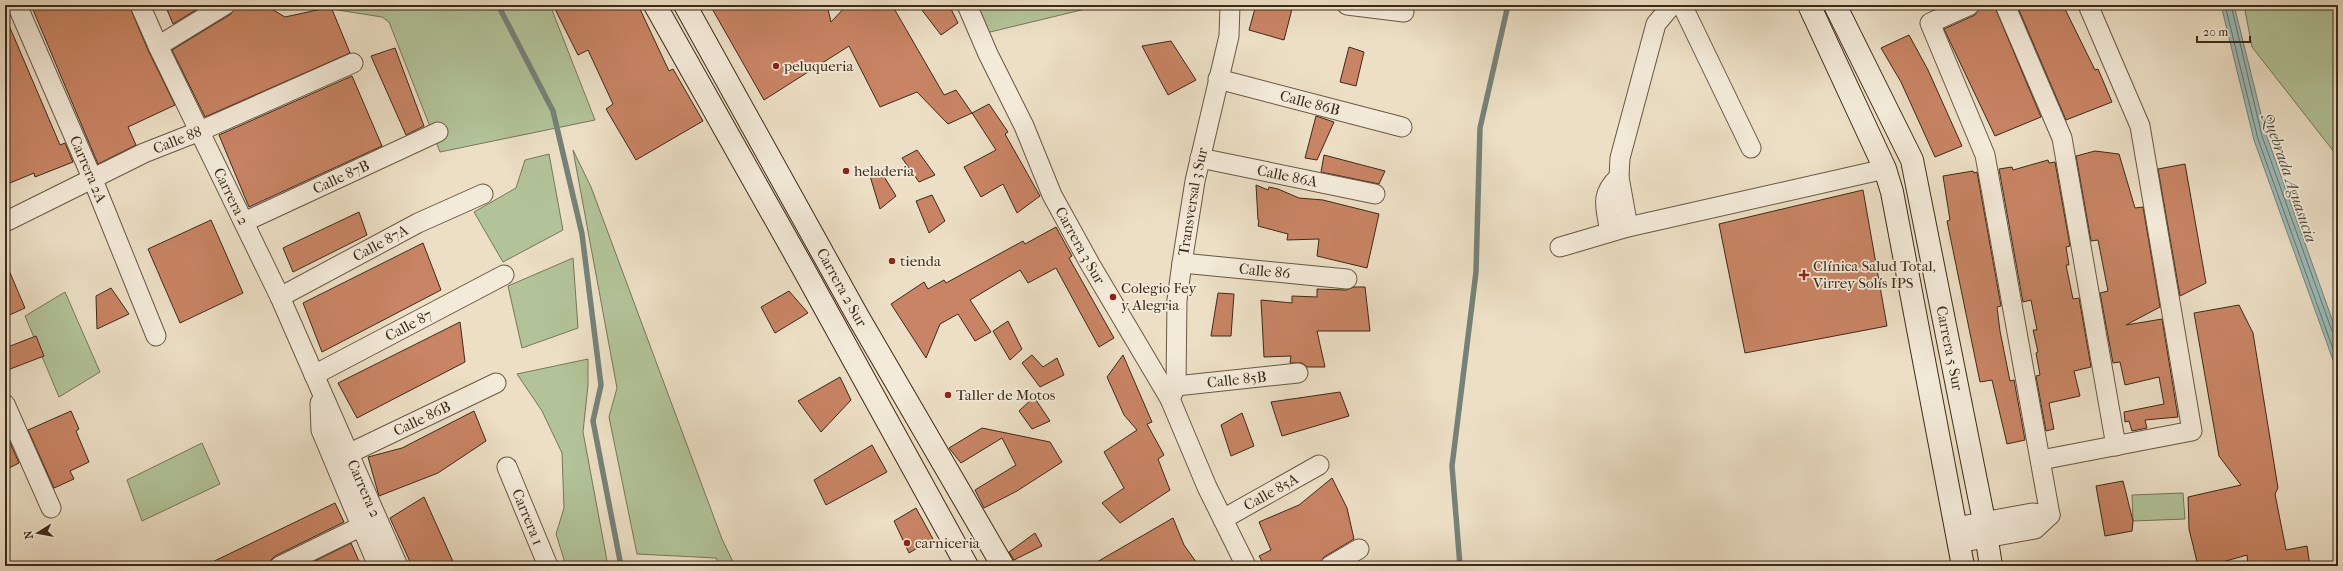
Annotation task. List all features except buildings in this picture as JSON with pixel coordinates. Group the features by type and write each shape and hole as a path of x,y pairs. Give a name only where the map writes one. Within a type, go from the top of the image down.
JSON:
{"street":[{"name":"Carrera 2A","path":"17,5 93,180 156,336"},
{"name":"Carrera 2","path":"140,5 158,46 280,297 398,566"},
{"path":"158,46 225,5"},
{"name":"Carrera 2 Sur","path":"655,5 814,289 966,566"},
{"name":"Carrera 2 Sur","path":"685,5 836,276 1003,566"},
{"name":"Carrera 3 Sur","path":"967,5 1024,126 1052,195 1090,264 1173,393 1240,564"},
{"name":"Transversal 3 Sur","path":"1173,393 1177,300 1182,263 1200,158 1229,36 1230,5"},
{"path":"1347,5 1404,12"},
{"path":"1628,227 1619,177 1620,158 1656,24 1672,5"},
{"path":"1682,5 1751,148"},
{"name":"Carrera 5 Sur","path":"1809,5 1885,169 1892,192 1963,566"},
{"name":"Carrera 5 Sur","path":"1835,5 1912,160 1986,530 1991,566"},
{"path":"1957,535 1986,530 2035,529 2050,515 1985,155 1930,23 1970,5"},
{"path":"2005,5 2062,138 2116,446"},
{"path":"2041,460 2192,431 2140,126 2088,5"},
{"name":"Calle 88","path":"5,222 93,180 144,153 200,132 353,64"},
{"name":"Calle 86B","path":"1218,80 1402,127"},
{"name":"Calle 87B","path":"244,222 438,132"},
{"name":"Calle 86A","path":"1200,158 1375,194"},
{"path":"1560,247 1628,227 1885,169"},
{"path":"1610,232 1605,194 1608,187 1619,177"},
{"name":"Calle 87A","path":"280,297 418,223 483,194"},
{"name":"Calle 86","path":"1182,263 1347,279"},
{"name":"Calle 87","path":"316,382 504,275"},
{"path":"814,289 836,276"},
{"name":"Calle 85B","path":"1173,393 1298,374"},
{"name":"Carrera 2","path":"316,382 321,430 378,566"},
{"name":"Calle 86B","path":"348,454 496,383"},
{"path":"5,404 51,508"},
{"name":"Calle 85A","path":"1223,519 1319,465"},
{"name":"Carrera 1","path":"507,467 548,566"},
{"path":"280,566 362,526"},
{"path":"1330,566 1359,549"}],"green space":[{"path":"306,5 550,5 595,120 440,152 389,22 382,17"},
{"path":"971,5 1102,5 986,33"},
{"path":"2244,5 2338,5 2338,157 2252,47"},
{"path":"573,150 591,187 722,539 735,566 720,566 716,558 637,554 609,417 617,388"},
{"path":"549,154 563,230 503,262 474,212 516,188 525,160"},
{"path":"573,258 578,328 522,348 508,286"},
{"path":"65,292 100,372 59,397 25,316"},
{"path":"588,359 588,385 583,432 608,566 566,566 556,534 564,508 562,453 542,411 517,374"},
{"path":"202,443 220,484 142,521 127,480"},
{"path":"2183,493 2185,519 2133,521 2132,495"}],"water":[{"name":"Quebrada Aguasucia","path":"2221,5 2234,5 2266,134 2338,336 2338,374 2254,140"}],"waterway":[{"path":"498,5 553,111 582,234 601,385 593,421 621,566"},
{"path":"1460,566 1452,466 1476,272 1480,128 1508,5"}],"place":[{"name":"peluqueria","path":"776,66"},
{"name":"heladeria","path":"846,171"},
{"name":"tienda","path":"892,261"},
{"name":"Clínica Salud Total, Virrey Solís IPS","path":"1804,275"},
{"name":"Colegio Fey y Alegria","path":"1113,297"},
{"name":"Taller de Motos","path":"948,395"},
{"name":"carniceria","path":"907,543"}]}
